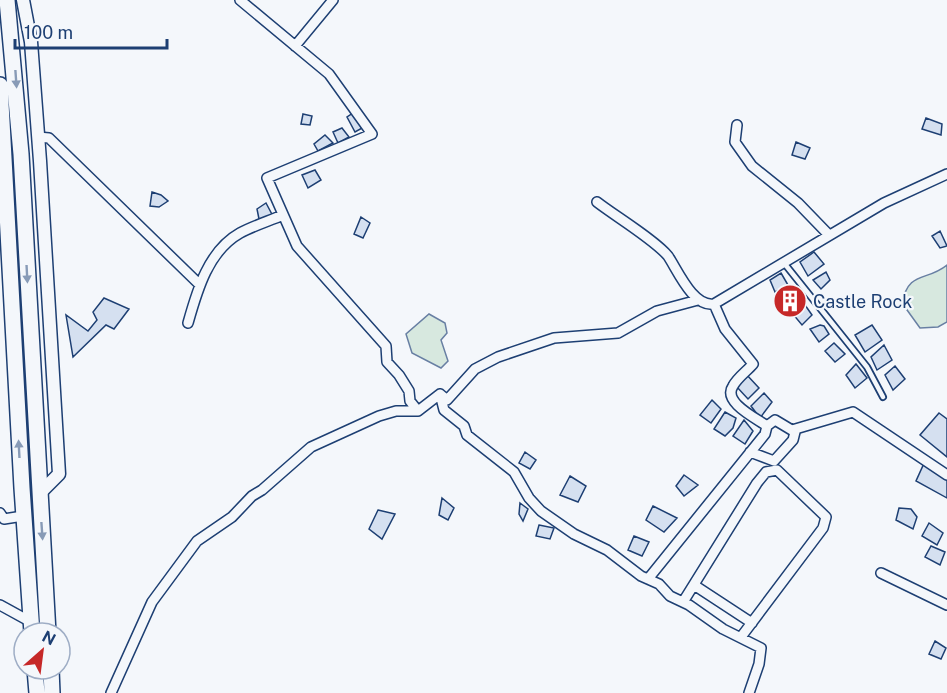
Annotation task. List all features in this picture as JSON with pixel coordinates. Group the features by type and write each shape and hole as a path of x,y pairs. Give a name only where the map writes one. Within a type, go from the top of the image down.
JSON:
{"highway":[{"path":"8,0 21,142 47,621"},
{"path":"0,85 32,621"}],"street":[{"path":"23,0 31,42 59,474 39,494"},
{"path":"26,15 31,0"},
{"path":"240,0 329,74 372,134 267,178 297,246 386,346 387,362 409,390 410,402 418,411"},
{"path":"295,46 333,0"},
{"path":"737,125 735,142 752,166 798,203 828,234"},
{"path":"38,137 49,138 199,284"},
{"path":"597,202 665,253 698,300 708,305 714,304 782,261 884,203 947,174"},
{"path":"188,323 199,284 219,252 239,234 283,215"},
{"path":"440,394 447,400 475,369 529,345 554,338 618,333 657,311 698,300"},
{"path":"714,304 725,329 753,364 732,386 730,395 734,402 767,426"},
{"path":"111,693 152,602 197,540 232,517 252,496 262,490 296,459 326,438 396,411 418,411 440,394"},
{"path":"440,394 444,410 464,426 467,435 514,472 529,498 541,511 574,534 607,550 723,629 761,648 759,664 749,693"},
{"path":"792,430 853,412 947,475"},
{"path":"648,579 750,452 765,434 767,426 775,420 795,432 793,440 774,461 750,452"},
{"path":"684,602 758,483 766,472 777,470 826,517 823,528 741,637"},
{"path":"0,513 4,519 24,516"},
{"path":"881,573 947,605"},
{"path":"694,585 752,623"},
{"path":"0,604 24,621"}],"lane":[{"path":"782,261 867,368 883,397"}],"shaded area":[{"path":"947,265 947,322 938,327 920,328 902,303 905,293 914,281"},
{"path":"429,314 445,323 447,333 441,340 448,361 441,368 412,353 406,334"}],"building":[{"path":"353,113 364,127 355,132 347,117"},
{"path":"303,114 312,116 310,125 301,124"},
{"path":"926,118 942,124 941,135 922,129"},
{"path":"342,128 349,137 338,143 333,132"},
{"path":"325,135 333,143 318,151 314,144"},
{"path":"796,142 810,148 805,159 792,155"},
{"path":"315,170 321,180 308,188 302,175"},
{"path":"152,192 168,201 159,207 150,206"},
{"path":"266,203 275,220 260,224 257,209"},
{"path":"361,217 370,223 363,238 354,234"},
{"path":"940,231 947,246 940,248 932,236"},
{"path":"814,252 824,264 808,276 800,262"},
{"path":"826,272 830,280 821,289 813,280"},
{"path":"781,273 788,285 775,292 770,280"},
{"name":"Castle Rock","path":"794,289 801,297 789,305 781,297"},
{"path":"104,298 129,309 114,329 106,325 73,357 66,315 88,331 97,320 93,312"},
{"path":"805,305 812,315 802,325 792,313"},
{"path":"820,325 824,326 829,334 819,342 810,329"},
{"path":"872,325 882,340 865,352 855,335"},
{"path":"834,343 845,354 835,362 825,351"},
{"path":"884,345 892,360 877,370 871,357"},
{"path":"856,364 867,378 855,388 846,375"},
{"path":"895,366 905,379 893,390 885,375"},
{"path":"746,374 759,388 748,399 736,386"},
{"path":"764,393 772,402 760,418 751,406"},
{"path":"712,400 721,409 711,423 700,415"},
{"path":"725,412 736,418 733,428 725,436 714,429"},
{"path":"939,413 947,419 947,457 920,435"},
{"path":"744,420 753,431 745,444 733,436"},
{"path":"525,452 536,460 530,469 519,463"},
{"path":"926,459 947,474 947,498 916,481"},
{"path":"684,475 698,485 684,496 676,486"},
{"path":"570,476 586,486 578,502 560,495"},
{"path":"442,498 454,508 448,520 439,515"},
{"path":"520,503 528,509 523,521 519,514"},
{"path":"653,506 677,518 664,532 646,520"},
{"path":"899,508 911,509 917,517 913,529 896,520"},
{"path":"378,510 395,514 382,539 369,529"},
{"path":"929,523 943,533 937,545 922,536"},
{"path":"539,525 554,528 550,539 536,536"},
{"path":"634,536 649,542 642,556 628,550"},
{"path":"931,546 945,552 940,565 925,557"},
{"path":"935,641 946,648 941,659 929,654"}],"place":[{"name":"Castle Rock","path":"790,301"}]}
